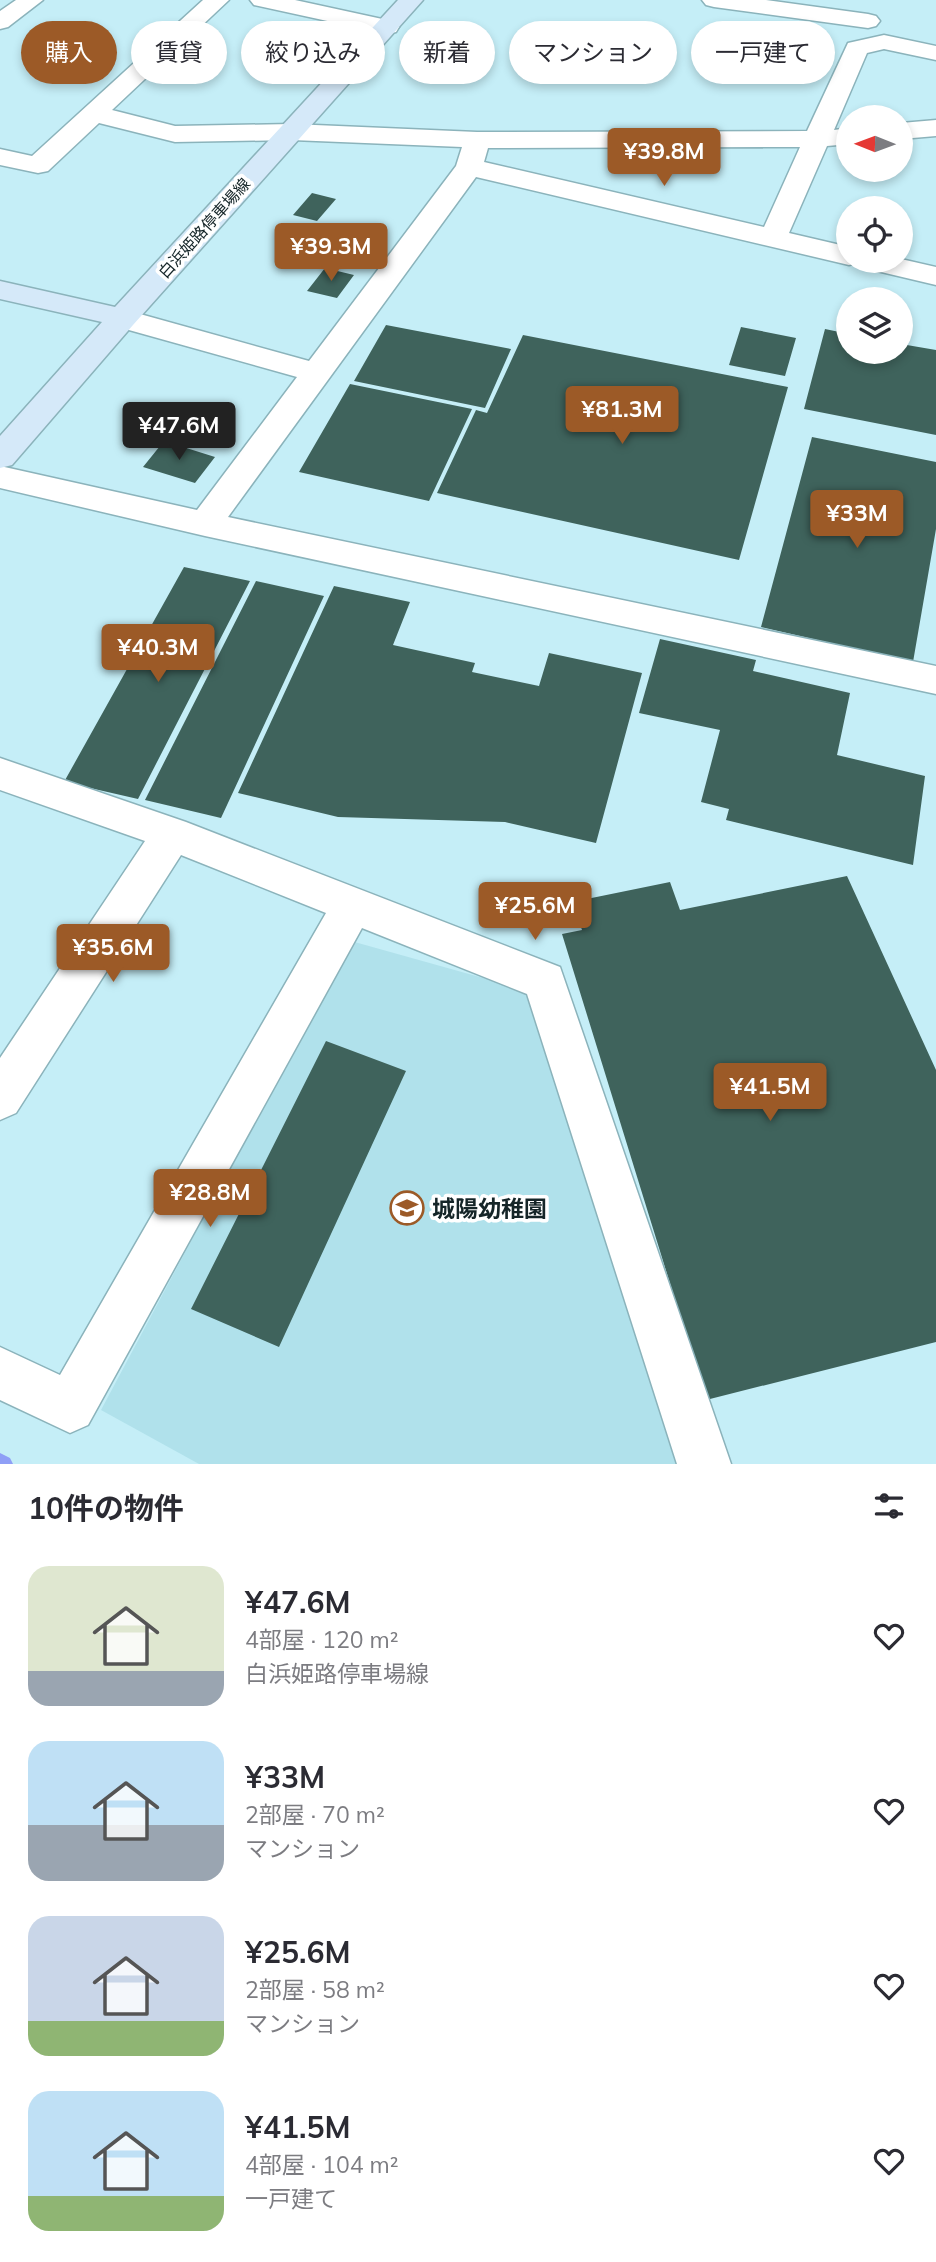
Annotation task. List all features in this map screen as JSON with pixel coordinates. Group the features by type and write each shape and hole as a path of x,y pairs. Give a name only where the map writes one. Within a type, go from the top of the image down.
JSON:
{"main road":[{"name":"白浜姫路停車場線","path":"0,457 122,318 411,0"},
{"path":"0,290 122,318"}],"street":[{"path":"0,22 31,0"},
{"path":"0,157 38,165 216,0"},
{"path":"262,0 387,27"},
{"path":"714,0 873,10 884,42"},
{"path":"773,238 857,48 884,42 936,53"},
{"path":"95,114 175,134 292,132 473,154 773,238 836,253"},
{"path":"914,130 936,128"},
{"path":"473,154 836,137"},
{"path":"205,524 317,373 473,154"},
{"path":"913,268 934,271"},
{"path":"122,318 317,373"},
{"path":"0,477 205,524 936,680"},
{"path":"3,779 172,834 545,981 704,1464"},
{"path":"0,1098 172,834"},
{"path":"0,1373 70,1407 353,904"}],"shaded area":[{"name":"城陽幼稚園","path":"351,941 530,991 678,1464 199,1464 101,1410"}],"building":[{"path":"312,193 336,199 317,221 293,215"},
{"path":"336,229 387,241 374,258 323,246"},
{"path":"325,268 354,275 337,298 307,291"},
{"path":"386,325 511,349 485,408 354,381"},
{"path":"741,327 796,338 785,376 729,365"},
{"path":"825,329 836,331 836,364 913,364 913,346 936,350 936,435 804,409"},
{"path":"523,335 788,387 739,560 437,493 476,410 487,413"},
{"path":"350,384 472,409 429,501 299,472"},
{"path":"812,437 936,462 936,529 913,662 761,627"},
{"path":"164,441 215,457 195,483 143,467"},
{"path":"184,567 250,581 138,799 64,782"},
{"path":"256,581 324,596 221,818 145,800"},
{"path":"334,586 410,602 393,645 475,663 472,672 539,686 549,653 642,673 596,843 505,822 338,817 238,793"},
{"path":"660,639 756,660 753,671 850,693 837,755 925,776 913,865 726,820 729,809 701,802 720,730 639,713"},
{"path":"847,876 936,1070 936,1342 706,1400 562,934 582,930 572,902 670,882 680,910"},
{"path":"326,1041 406,1071 279,1347 191,1309"}],"waterway":[{"path":"0,1462 4,1464"}],"place":[{"name":"城陽幼稚園","path":"407,1208"}]}
